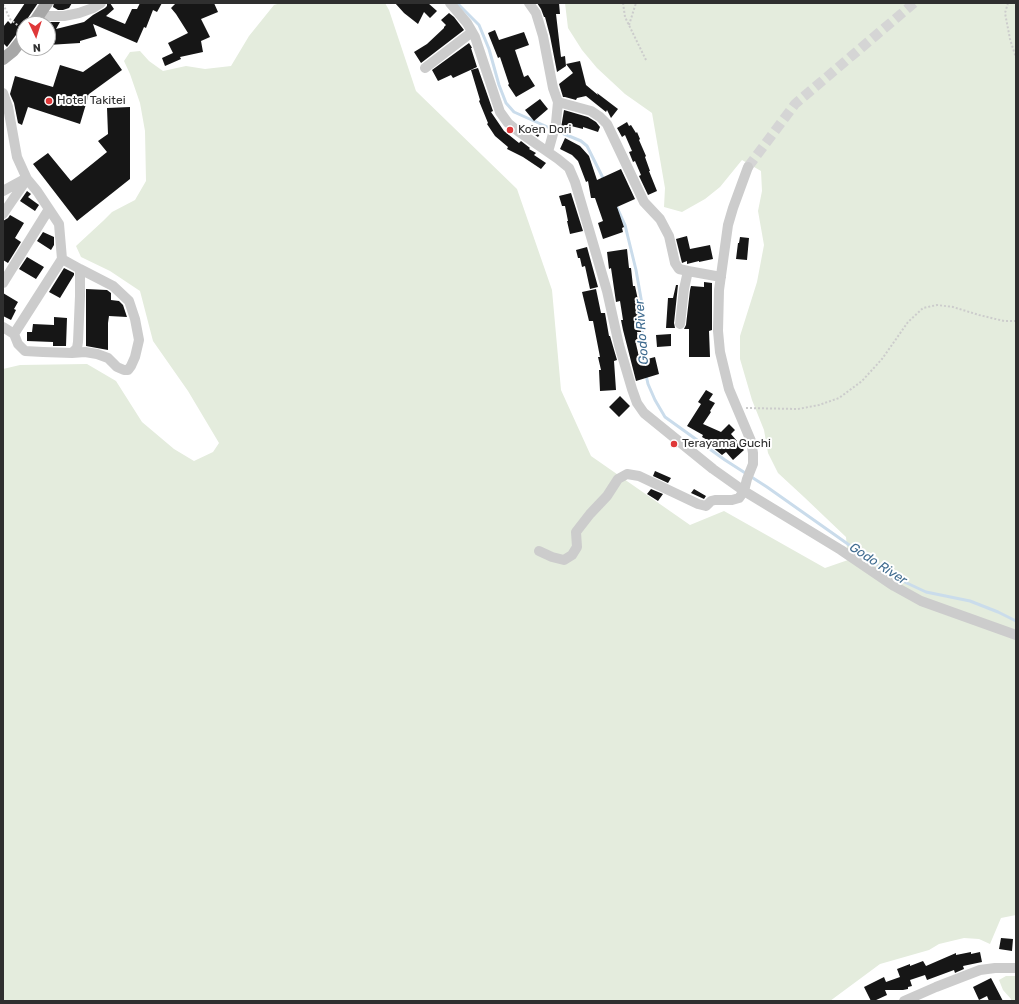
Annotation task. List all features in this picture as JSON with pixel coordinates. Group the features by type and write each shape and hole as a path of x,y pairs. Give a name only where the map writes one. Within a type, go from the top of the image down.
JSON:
{"main road":[{"path":"39,16 47,3"},
{"path":"3,59 16,47"}],"street":[{"path":"56,17 79,13 93,8 101,3"},
{"path":"450,3 467,23 475,37 500,112 508,123 519,132 569,168 575,182 607,291 619,345 632,389 637,403 644,413 713,469 744,491 841,550 894,586 921,601 1016,636"},
{"path":"529,3 536,13 543,36 553,88 558,102 556,123 548,152"},
{"path":"425,68 472,32"},
{"path":"3,93 8,107 17,157 27,178 59,224 62,259 14,334"},
{"path":"558,102 591,111 600,116 608,124 644,202 660,219 669,236 678,269 721,277"},
{"path":"539,552 564,560 572,555 577,547 576,532 607,496 618,479 627,474 639,476 698,504 706,506 711,501 715,500 732,500 739,498 744,491 746,479 753,464 753,453 751,441 729,389 720,352 718,331 719,290 728,225 748,167"},
{"path":"3,191 27,178"},
{"path":"3,214 27,178"},
{"path":"3,283 49,209"},
{"path":"3,327 14,334 18,344 26,351 72,353 85,352 97,354 108,358 124,370 128,370 135,357 139,340 129,301 113,286 62,259"},
{"path":"72,353 77,348 78,342 80,269"},
{"path":"680,324 684,289 688,271"},
{"path":"904,1001 980,970 1016,968"}],"path":[{"path":"623,3 625,17 646,60"},
{"path":"629,25 636,3"},
{"path":"1008,3 1005,13 1010,39 1016,58"},
{"path":"3,4 10,19 16,24"},
{"path":"737,408 798,409 820,405 840,398 862,381 882,359 908,322 923,308 938,305 953,307 1004,321 1016,321"}],"green space":[{"path":"281,3 385,3 389,10 416,91 517,189 552,290 561,390 591,456 690,525 724,511 825,568 848,560 846,537 778,473 768,453 764,430 752,400 740,359 740,336 757,282 764,245 758,211 762,191 761,171 742,160 720,187 705,199 682,212 664,207 665,188 652,113 625,94 597,68 582,50 568,28 565,3 1016,3 1016,915 1001,918 990,944 979,939 964,938 939,944 929,950 880,964 830,1001 3,1001 3,369 20,365 87,364 116,381 142,422 174,449 194,461 213,452 219,443 188,391 153,341 140,291 110,271 81,257 76,246 112,212 135,200 146,181 145,131 140,103 124,61 130,52 140,51 149,61 163,71 186,66 205,69 231,66 249,36 274,5"},
{"path":"1006,976 1016,976 1016,1001 1011,1001 1003,990 999,980"}],"building":[{"path":"25,3 38,3 29,16 16,16"},
{"path":"54,3 72,3 69,8 58,10 53,7"},
{"path":"107,3 110,3 114,9 106,16 125,24 132,9 137,9 140,3 162,3 157,12 153,10 146,28 144,27 137,43 93,24 97,36 80,41 80,43 56,44 56,29 84,22 107,6"},
{"path":"176,3 214,3 218,12 201,19 210,37 201,41 203,52 180,57 181,59 165,66 162,58 173,53 168,43 188,33 171,8"},
{"path":"395,3 428,3 437,11 430,18 424,12 418,24 404,13"},
{"path":"537,3 559,3 560,14 556,14 561,57 565,56 566,66 557,72 545,17"},
{"path":"449,13 464,30 421,63 414,52 427,44 444,28 446,25 441,20"},
{"path":"16,16 16,35 7,47 3,43 3,27 8,21 11,24"},
{"path":"56,22 60,22 56,29"},
{"path":"495,30 499,40 524,32 529,45 515,50 524,77 528,75 535,86 516,97 508,85 509,84 500,57 498,58 488,33"},
{"path":"469,43 472,48 477,67 453,78 451,75 438,81 432,70"},
{"path":"110,53 122,70 89,94 80,124 28,107 22,125 18,123 14,103 10,94 15,76 53,87 60,65 83,72"},
{"path":"580,61 586,85 618,109 611,118 607,110 606,112 586,96 577,98 576,100 563,97 559,84 573,73 566,64"},
{"path":"478,68 493,111 491,112 504,131 519,143 521,141 530,148 529,149 536,153 534,155 546,163 541,169 523,157 507,149 508,147 495,136 487,124 488,123 479,101 480,100 471,70"},
{"path":"540,99 548,109 534,121 525,110"},
{"path":"130,107 130,179 77,221 33,164 48,153 71,181 107,152 98,141 108,134 107,108"},
{"path":"564,110 588,117 596,122 600,127 598,132 583,127 583,129 571,126 570,130 561,128"},
{"path":"627,122 636,133 637,132 657,191 648,195 639,176 641,175 635,161 633,162 629,152 632,151 625,135 622,137 617,128"},
{"path":"532,125 542,131 538,137 528,130"},
{"path":"565,138 580,146 589,156 597,180 621,169 635,199 617,207 624,227 622,228 623,232 603,239 598,223 603,221 595,198 591,198 588,181 586,182 578,161 572,155 560,149"},
{"path":"27,191 31,194 28,197 39,205 35,211 20,201"},
{"path":"571,193 583,231 570,234 565,206 562,206 559,196"},
{"path":"10,215 24,223 15,238 21,242 8,263 3,260 3,221"},
{"path":"43,232 54,237 54,245 51,250 37,241"},
{"path":"687,236 690,249 710,245 713,259 687,264 687,261 682,263 676,239"},
{"path":"740,237 749,238 747,260 736,259"},
{"path":"587,247 598,287 590,289 585,266 582,267 576,250"},
{"path":"627,249 629,268 631,268 633,286 635,286 639,300 641,314 638,315 641,332 637,332 639,343 636,344 640,361 655,357 659,374 636,381 621,320 623,320 620,301 616,302 607,252"},
{"path":"27,257 44,267 36,279 19,269"},
{"path":"64,268 74,273 74,275 60,298 49,292"},
{"path":"704,282 712,283 712,330 709,331 710,357 689,357 689,329 684,329 686,325 690,290 691,286 704,287"},
{"path":"676,285 678,285 674,323 675,328 666,328 668,298 673,298"},
{"path":"86,289 107,290 111,293 111,300 119,301 123,305 127,317 109,316 108,350 86,346"},
{"path":"596,289 601,313 605,313 609,336 617,360 614,361 616,390 600,391 599,370 601,370 598,357 600,357 593,321 589,321 582,292"},
{"path":"3,293 18,302 11,320 3,316"},
{"path":"54,317 67,318 66,346 53,346 53,342 27,341 27,332 32,332 33,324 54,325"},
{"path":"671,334 671,346 657,347 656,335"},
{"path":"706,390 713,394 709,400 715,403 703,424 721,432 729,424 735,430 731,434 744,450 733,460 726,452 722,455 712,447 711,442 702,437 703,435 687,426 701,404 698,402"},
{"path":"620,396 630,406 619,417 609,407"},
{"path":"655,471 671,478 668,483 653,476"},
{"path":"651,489 663,494 658,501 647,494"},
{"path":"694,489 706,496 704,499 691,493"},
{"path":"1001,938 1013,939 1012,951 999,949"},
{"path":"971,952 971,954 980,952 982,962 963,966 964,969 955,973 954,970 927,980 925,975 910,980 912,986 908,987 908,989 885,990 887,995 874,1001 871,1001 864,987 884,977 886,982 900,977 897,969 910,964 910,966 923,961 926,966 956,953 956,955"},
{"path":"991,978 1003,1001 989,1001 987,996 979,1000 973,987"}],"waterway":[{"name":"Godo River","path":"457,3 479,25 489,49 499,85 506,103 514,112 552,129"},
{"name":"Godo River","path":"557,131 581,141 587,146 604,180"},
{"name":"Godo River","path":"615,203 625,225 636,270 643,310 642,354 644,363"},
{"name":"Godo River","path":"646,375 655,400 665,417 896,578 926,592 970,601 1016,621"}],"tunnel":[{"path":"748,167 795,104 914,3"}],"place":[{"name":"Hotel Takitei","path":"49,101"},
{"name":"Koen Dori","path":"510,130"},
{"name":"Terayama Guchi","path":"674,444"}]}
